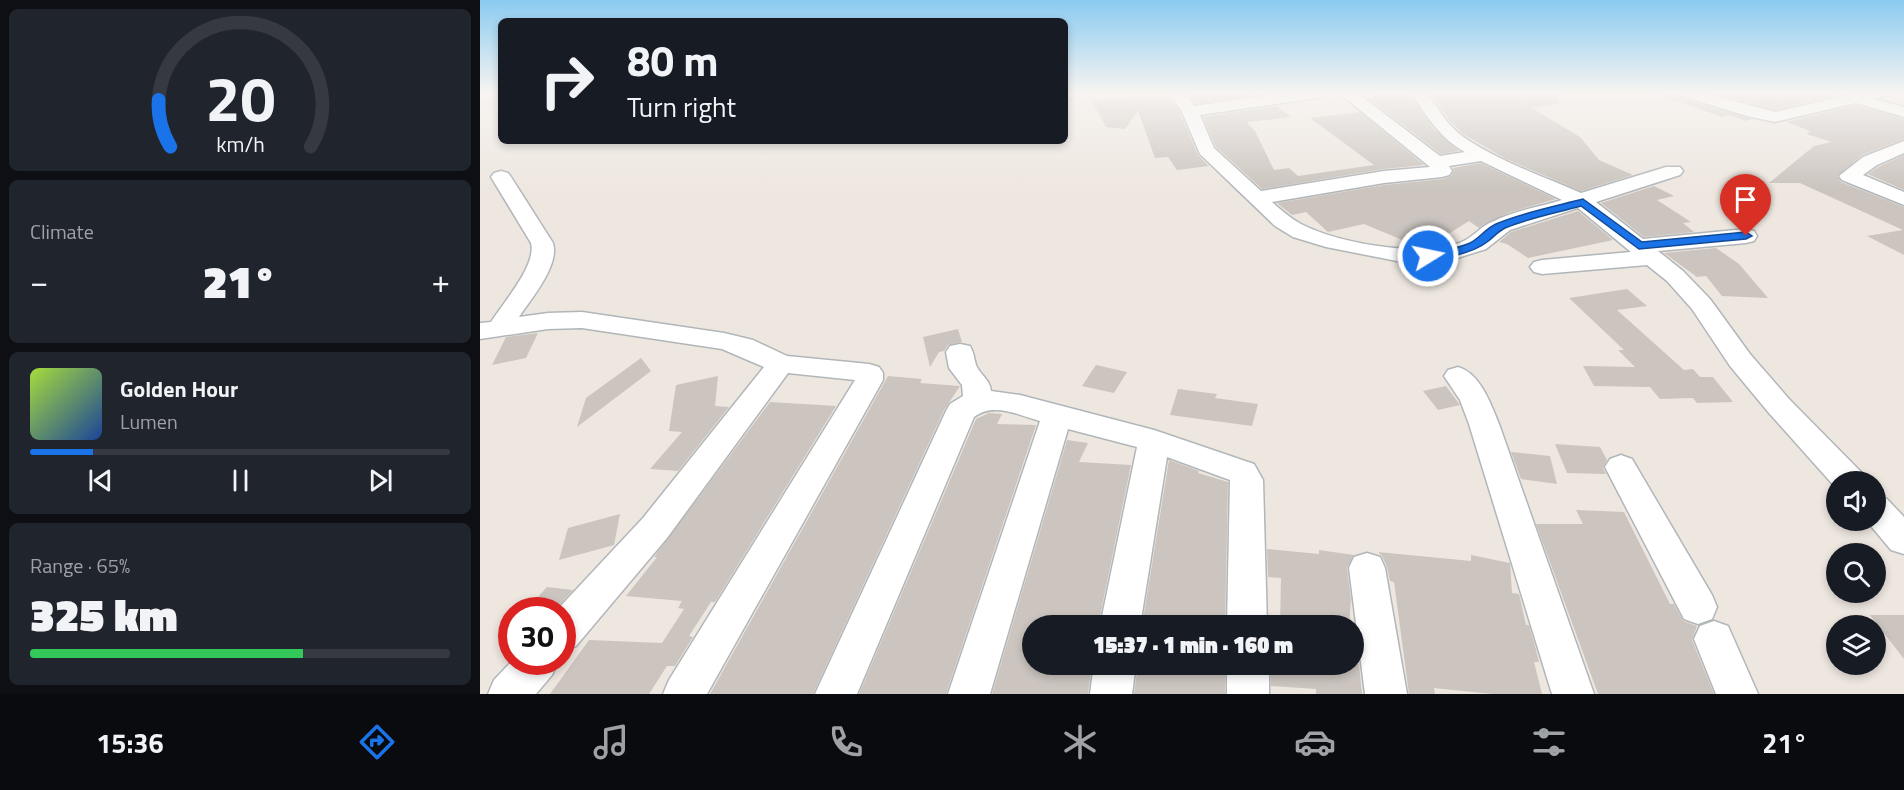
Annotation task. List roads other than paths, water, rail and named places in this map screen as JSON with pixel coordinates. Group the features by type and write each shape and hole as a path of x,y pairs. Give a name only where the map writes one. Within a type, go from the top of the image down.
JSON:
{"street":[{"path":"1195,124 1206,150 1278,218 1300,232 1346,244 1428,256 1452,253 1479,242 1487,233 1502,225 1583,202 1628,184 1672,171"},
{"path":"1257,198 1442,171 1437,163 1388,124"},
{"path":"1442,124 1449,134 1483,155 1583,202 1676,276 1701,304 1747,367 1841,471"},
{"path":"1904,146 1870,161 1849,176 1904,200"},
{"path":"1437,163 1483,155"},
{"path":"490,329 542,262 544,250 542,243 501,177"},
{"path":"1542,267 1746,236"},
{"path":"490,329 566,320 591,321 724,341 744,346 781,364 859,370 869,373 869,380 684,694"},
{"path":"960,351 963,368 976,384 978,400"},
{"path":"576,617 654,528 781,364"},
{"path":"1458,376 1474,399 1484,424 1573,694"},
{"path":"836,694 961,411 978,400 991,399 1154,441 1232,466 1242,472 1247,480 1247,615"},
{"path":"969,694 1056,416"},
{"path":"1122,615 1154,441"},
{"path":"1621,467 1706,623 1737,694"},
{"path":"1886,520 1904,540"},
{"path":"1367,568 1386,694"},
{"path":"509,694 526,675"},
{"path":"1111,694 1114,675"},
{"path":"1248,675 1248,694"}]}
